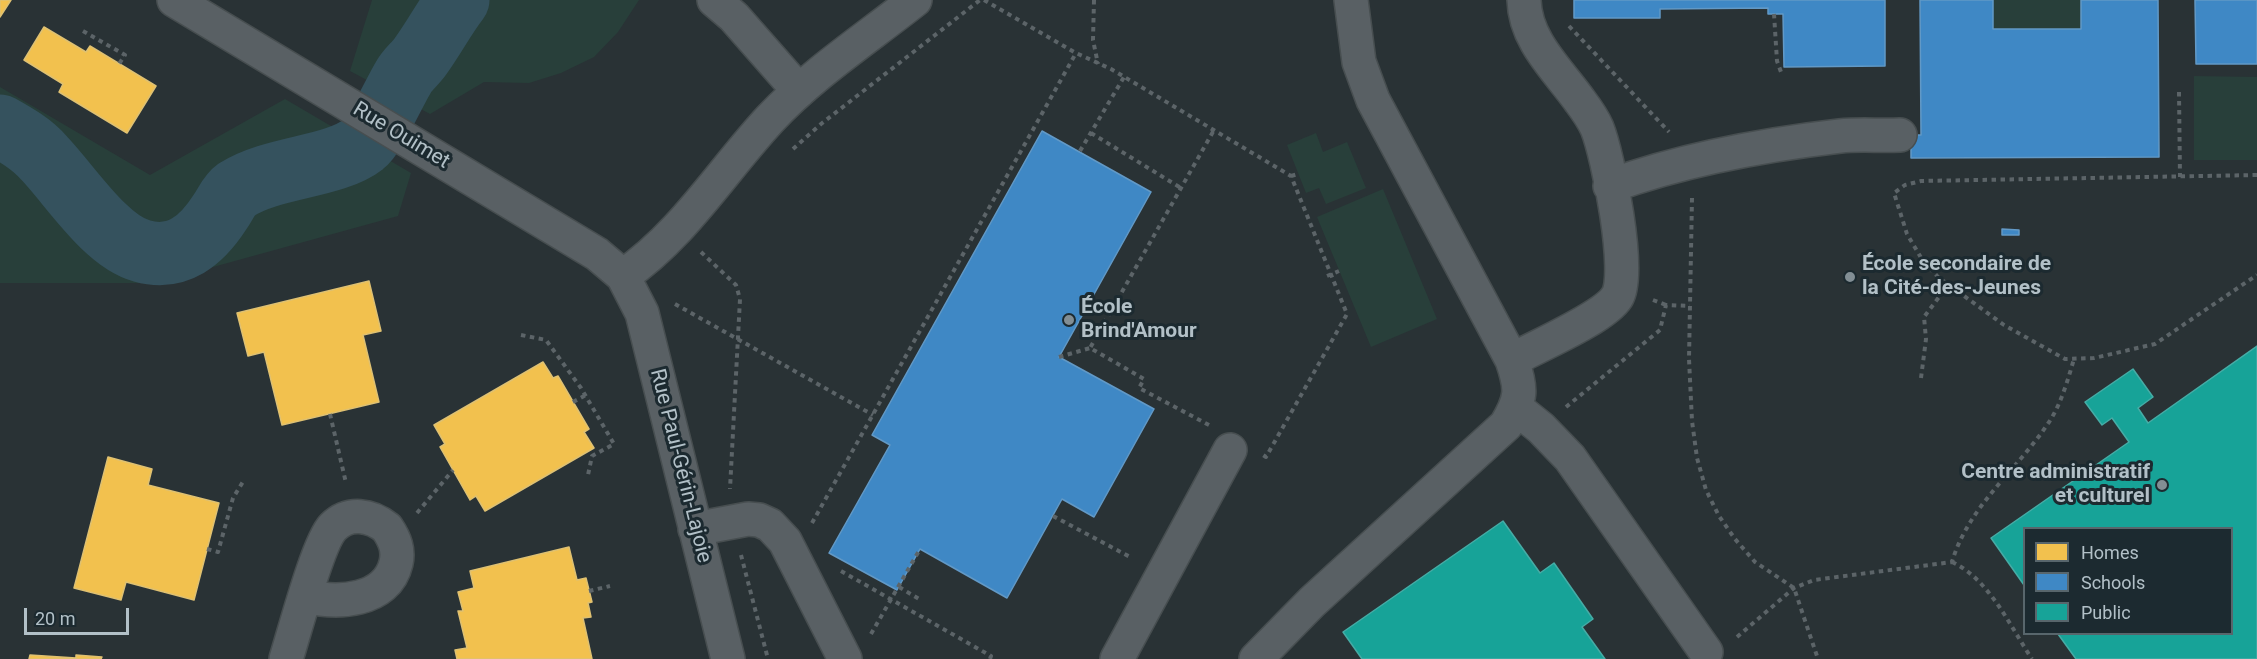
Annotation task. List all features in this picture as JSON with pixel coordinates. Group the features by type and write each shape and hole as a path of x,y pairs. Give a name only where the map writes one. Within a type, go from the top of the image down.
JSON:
{"street":[{"name":"Rue Ouimet","path":"174,0 597,254 623,276"},
{"path":"714,0 734,17 799,91"},
{"path":"623,276 642,263 676,230 770,119 799,91 915,0"},
{"path":"1256,659 1312,602 1506,425 1516,408 1521,393 1512,360 1373,100 1359,62 1351,0"},
{"path":"1512,360 1606,310 1617,298 1622,288 1623,269 1610,186 1596,127 1535,41 1524,15 1524,0"},
{"path":"1610,186 1669,165 1697,159 1841,136 1900,135"},
{"name":"Rue Paul-Gérin-Lajoie","path":"623,276 642,313 728,659"},
{"path":"1516,408 1541,428 1570,458 1706,652"},
{"path":"1117,659 1233,445"},
{"path":"695,529 748,519 759,520 770,525 785,541 845,659"},
{"path":"286,659 306,596"}],"path":[{"path":"789,154 821,124 982,0 1124,77 1291,176 1329,275 1347,314 1266,457 1233,445 1139,388 1144,379 1090,348"},
{"path":"1094,0 1093,40 1098,64"},
{"path":"1774,14 1777,61 1781,72"},
{"path":"1566,19 1672,136"},
{"path":"83,31 125,55 119,64"},
{"path":"807,532 1076,53"},
{"path":"1080,152 1124,77"},
{"path":"1619,88 1624,83"},
{"path":"2179,92 2180,177"},
{"path":"1059,357 1090,348 1214,130"},
{"path":"1091,133 1181,188"},
{"path":"1291,176 1298,174"},
{"path":"2257,175 1921,181 1905,185 1894,193 1907,234 1923,261 1948,285 2004,325 2066,359 2118,354 2155,344 2257,275"},
{"path":"1692,192 1690,306 1692,421 1697,458 1706,490 1719,516 1755,562 1794,588 1818,659"},
{"name":"Rue Paul-Gérin-Lajoie","path":"699,251 736,285 740,298 730,498"},
{"path":"1329,275 1339,270"},
{"path":"1921,378 1926,339 1924,317 1948,285"},
{"path":"668,300 873,415"},
{"path":"1566,408 1660,330 1666,305 1690,306"},
{"path":"521,335 546,340 586,395 614,444 592,456 588,475"},
{"path":"1952,562 1958,542 1970,519 2051,418 2074,359"},
{"path":"573,402 586,395"},
{"path":"330,414 348,492"},
{"path":"410,521 453,470"},
{"path":"207,549 218,552 233,498 244,480"},
{"path":"1053,516 1122,553"},
{"name":"Rue Paul-Gérin-Lajoie","path":"738,544 768,659"},
{"path":"891,600 920,549"},
{"path":"1765,615 1794,588 1814,580 1952,562 1967,569 1980,582 2032,659"},
{"path":"840,571 991,656 990,659"},
{"path":"589,591 610,586"},
{"path":"899,587 919,598"}],"green space":[{"path":"372,0 639,0 618,32 594,57 561,73 529,83 484,82 430,114 350,71"},
{"path":"1993,0 2081,0 2081,29 1993,29"},
{"path":"2194,76 2257,77 2257,160 2194,160"},
{"path":"0,87 150,175 285,99 411,173 398,216 155,283 0,283"},
{"path":"1316,133 1323,152 1347,142 1366,188 1326,204 1319,188 1306,193 1287,145"},
{"path":"1383,189 1437,319 1371,347 1317,217"}],"building: Homes":[{"path":"0,0 11,0 0,17"},
{"path":"44,27 86,52 90,46 156,86 127,133 59,92 63,84 24,60"},
{"path":"369,281 381,331 363,335 379,402 282,425 264,352 248,356 237,313"},
{"path":"543,362 553,378 558,376 589,429 584,432 594,448 485,511 476,496 470,500 440,447 445,444 434,425"},
{"path":"108,457 152,469 148,485 219,503 194,600 126,582 121,600 74,588"},
{"path":"569,547 577,580 586,578 592,602 588,603 591,617 583,618 592,659 457,659 455,650 467,648 458,611 463,611 458,592 474,588 470,571"},
{"path":"30,655 102,657 101,659 29,659"}],"building: Schools":[{"path":"1574,0 1885,0 1885,66 1784,67 1783,14 1768,14 1768,8 1660,9 1660,18 1574,18"},
{"path":"1920,0 1993,0 1993,29 2081,29 2081,0 2158,0 2159,157 1911,158 1911,135 1921,135"},
{"path":"2195,0 2257,0 2257,64 2196,64"},
{"path":"1042,131 1151,192 1059,357 1154,409 1094,517 1062,499 1007,598 920,549 897,590 829,553 890,445 872,435"},
{"path":"2002,229 2019,230 2019,235 2002,235"}],"building: Public":[{"name":"Centre administratif et culturel","path":"2257,346 2257,659 2076,659 2059,635 2233,635 2233,527 2023,527 2023,584 1991,538 2129,442 2112,418 2102,425 2085,402 2133,369 2153,397 2138,408 2148,423"},
{"path":"1503,521 1540,573 1554,563 1593,619 1582,627 1605,659 1362,659 1343,632"}],"waterway":[{"path":"0,126 24,140 39,153 89,211 115,236 142,251 167,253 178,250 188,246 205,231 236,190 268,176 336,158 364,144 379,123 405,75 420,57 458,0"}],"place":[{"name":"École secondaire de la Cité-des-Jeunes","path":"1850,277"},
{"name":"École Brind'Amour","path":"1069,320"},
{"name":"Centre administratif et culturel","path":"2162,485"}]}
